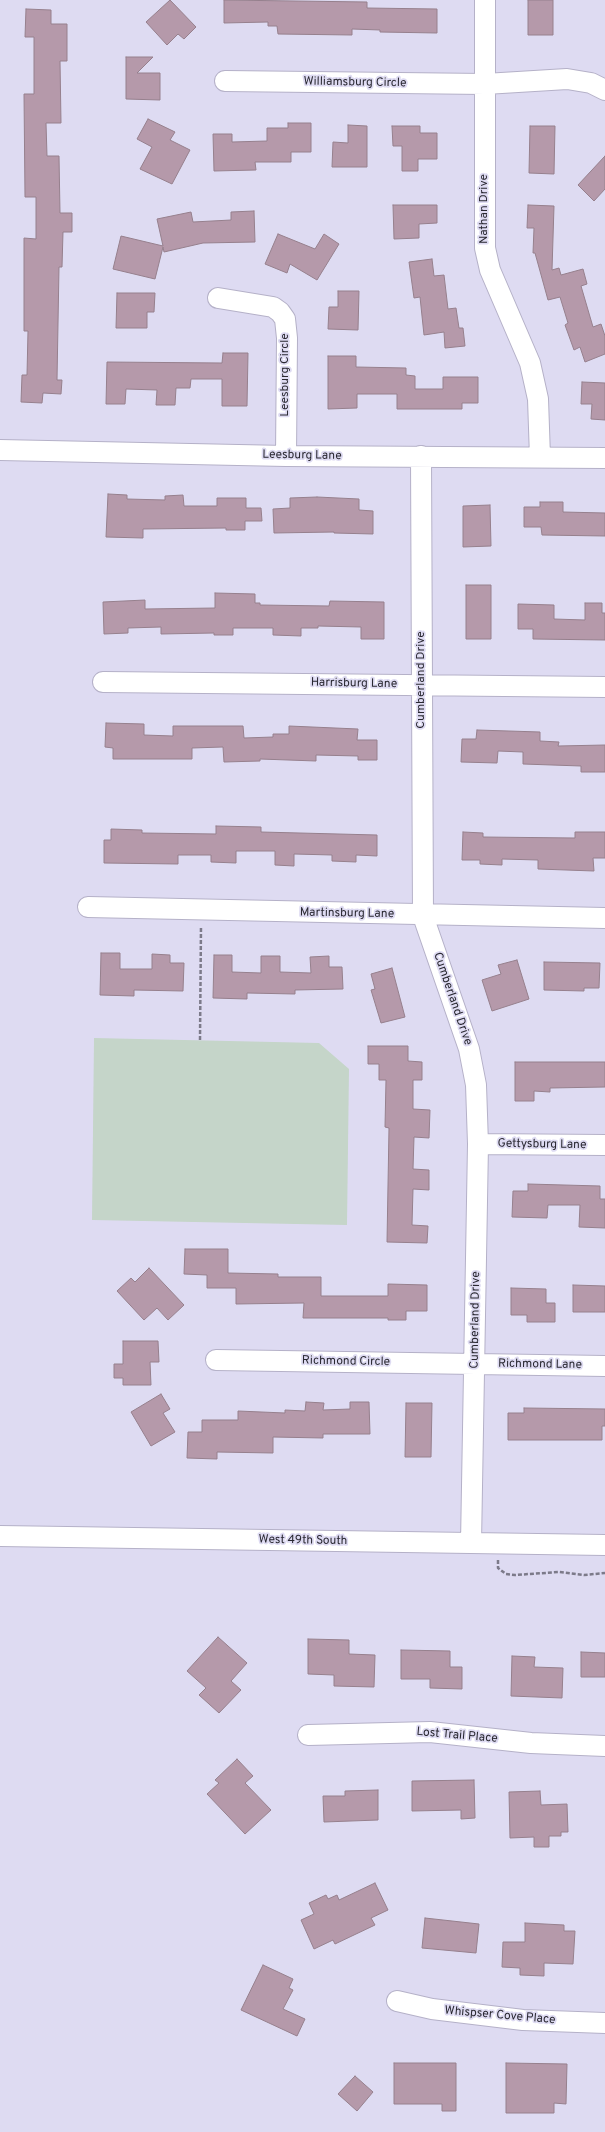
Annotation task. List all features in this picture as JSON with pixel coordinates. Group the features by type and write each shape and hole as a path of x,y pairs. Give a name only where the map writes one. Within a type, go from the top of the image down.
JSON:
{"street":[{"name":"Nathan Drive","path":"485,0 485,248 490,270 530,363 538,399 540,457"},
{"name":"Williamsburg Circle","path":"225,81 485,84 568,80 591,83 605,90"},
{"name":"Leesburg Circle","path":"218,298 273,307 280,312 284,319 287,338 286,456"},
{"name":"Leesburg Lane","path":"0,450 286,456 605,458"},
{"name":"Cumberland Drive","path":"421,456 423,916 469,1049 476,1085 478,1144 471,1543"},
{"name":"Harrisburg Lane","path":"103,682 605,687"},
{"name":"Martinsburg Lane","path":"88,907 423,916 605,918"},
{"name":"Gettysburg Lane","path":"478,1144 605,1145"},
{"name":"Richmond Circle","path":"216,1360 475,1364"},
{"name":"Richmond Lane","path":"475,1364 605,1366"},
{"name":"West 49th South","path":"0,1536 605,1545"},
{"name":"Lost Trail Place","path":"308,1735 430,1732 531,1743 605,1746"},
{"name":"Whispser Cove Place","path":"397,2001 432,2009 523,2020 605,2023"}],"path":[{"path":"200,1040 201,926"},
{"path":"497,1557 498,1568 506,1574 559,1572 584,1575 605,1573"}],"green space":[{"path":"94,1038 319,1043 349,1069 347,1225 92,1220"}],"building":[{"path":"170,0 196,27 184,39 178,34 167,45 146,22"},
{"path":"224,0 367,2 367,8 437,9 437,33 380,32 380,30 352,29 352,35 278,34 277,26 268,26 268,22 224,23"},
{"path":"528,0 553,0 553,35 528,35"},
{"path":"26,9 51,10 51,24 67,24 67,61 60,61 61,123 46,123 47,156 59,156 60,213 72,213 72,232 63,232 62,267 59,267 57,380 62,380 61,394 43,393 42,403 21,402 22,375 27,375 28,331 24,331 24,238 36,239 36,197 25,197 24,94 34,94 34,37 25,37"},
{"path":"126,57 153,57 137,73 160,73 160,100 126,99"},
{"path":"148,119 175,132 170,140 190,150 172,184 140,169 152,147 137,139"},
{"path":"288,123 311,123 311,152 291,152 291,162 255,162 256,170 214,171 213,134 232,134 232,142 267,141 267,128 288,128"},
{"path":"348,125 367,126 367,167 332,167 333,142 348,143"},
{"path":"392,126 420,126 420,133 437,133 437,159 418,159 418,171 402,171 402,146 393,146"},
{"path":"530,126 555,126 554,174 529,173"},
{"path":"605,156 605,189 594,201 578,185"},
{"path":"393,205 437,205 437,223 419,224 419,238 394,239"},
{"path":"528,205 554,206 552,270 559,268 561,275 583,269 587,284 581,286 593,327 601,324 605,336 605,354 585,362 580,347 574,350 565,325 568,323 560,297 548,300 535,253 533,253 534,228 527,228"},
{"path":"254,211 255,242 203,243 164,252 163,247 155,279 113,269 121,236 163,246 157,219 191,212 193,222 231,220 231,212"},
{"path":"278,234 315,249 324,234 339,244 317,280 290,264 287,273 265,264"},
{"path":"432,259 434,276 444,275 448,309 456,308 459,328 463,328 465,346 445,348 444,332 424,335 420,297 414,298 409,262"},
{"path":"338,291 359,291 358,330 328,329 329,307 338,307"},
{"path":"117,293 155,293 154,312 147,312 147,328 116,328"},
{"path":"223,353 248,353 247,406 222,406 222,379 191,379 190,388 176,388 175,405 156,405 157,390 126,389 125,404 106,404 107,362 222,363"},
{"path":"328,356 356,356 356,367 406,368 406,375 415,376 415,389 443,389 443,377 478,377 478,403 462,403 462,409 397,409 397,394 357,394 357,408 328,409"},
{"path":"582,382 605,383 605,420 591,419 592,404 581,404"},
{"path":"108,494 127,495 127,499 165,500 165,496 183,495 184,506 217,506 217,498 246,498 246,508 261,508 262,521 245,521 245,530 226,530 226,528 143,529 143,538 106,537"},
{"path":"317,497 359,499 359,510 373,511 373,534 334,532 274,533 273,509 290,508 290,498"},
{"path":"540,502 563,502 563,512 605,513 605,536 542,535 541,527 524,527 524,507 540,507"},
{"path":"490,505 491,546 463,547 463,506"},
{"path":"466,585 491,585 491,639 466,639"},
{"path":"215,593 255,594 255,603 260,603 260,605 329,606 330,601 384,602 384,639 361,639 361,627 318,626 318,628 301,628 301,636 273,635 273,628 233,628 233,635 214,635 214,633 161,634 161,627 128,628 128,633 104,634 103,602 145,600 145,609 215,608"},
{"path":"585,603 602,603 602,613 605,613 605,640 533,639 533,629 518,629 518,604 554,605 554,619 585,620"},
{"path":"106,723 144,724 144,735 173,736 173,726 243,726 244,738 273,737 273,734 289,734 289,726 358,729 357,740 377,740 377,760 358,760 358,756 316,755 316,761 260,759 260,761 224,762 223,747 192,748 192,759 113,759 113,748 105,747"},
{"path":"477,730 540,732 540,741 559,742 558,746 605,745 605,772 581,772 581,766 523,764 523,752 498,751 497,763 461,762 462,739 476,739"},
{"path":"216,826 261,827 261,832 377,835 377,856 356,855 356,862 332,861 332,855 294,854 294,866 275,865 275,851 236,851 236,863 211,862 211,855 178,855 178,864 104,863 104,840 111,840 111,829 142,830 142,833 216,834"},
{"path":"463,832 483,833 483,837 575,838 575,832 605,832 605,858 593,858 594,871 538,869 538,860 502,859 502,865 480,864 480,860 462,860"},
{"path":"101,953 120,953 120,969 152,969 152,954 170,955 170,963 184,963 183,991 134,990 134,996 100,995"},
{"path":"214,955 232,955 232,972 261,973 261,956 280,956 280,972 311,973 310,957 329,956 329,967 342,967 343,989 295,990 295,994 247,993 247,999 213,998"},
{"path":"517,960 529,999 492,1011 482,980 501,974 498,965"},
{"path":"544,962 600,963 599,988 584,988 584,991 544,990"},
{"path":"392,968 405,1017 381,1023 371,990 375,989 371,974"},
{"path":"368,1046 408,1046 408,1061 422,1062 422,1080 413,1080 413,1109 430,1110 429,1138 414,1137 413,1169 429,1170 429,1190 413,1189 412,1225 428,1226 427,1243 387,1242 389,1128 385,1127 386,1080 379,1080 379,1064 368,1064"},
{"path":"515,1062 605,1062 605,1087 550,1088 550,1092 534,1091 534,1101 515,1101"},
{"path":"528,1184 600,1186 600,1199 605,1199 605,1228 579,1227 580,1205 548,1205 547,1218 512,1217 513,1191 528,1191"},
{"path":"185,1249 228,1249 228,1273 278,1274 278,1277 321,1277 321,1296 388,1296 388,1284 427,1285 427,1311 406,1311 406,1320 388,1320 388,1318 303,1318 304,1303 236,1304 236,1288 207,1288 207,1275 184,1274"},
{"path":"149,1268 184,1305 168,1320 157,1308 144,1320 117,1291 131,1278 135,1282"},
{"path":"573,1285 605,1286 605,1312 573,1312"},
{"path":"511,1288 546,1289 546,1303 555,1303 555,1322 527,1322 527,1315 511,1315"},
{"path":"123,1341 158,1341 159,1362 150,1362 151,1385 123,1385 123,1378 114,1378 114,1364 123,1364"},
{"path":"161,1394 170,1409 163,1413 175,1432 151,1446 131,1412"},
{"path":"306,1402 324,1403 323,1410 350,1409 350,1402 369,1402 370,1434 323,1434 323,1438 273,1437 273,1453 217,1452 217,1459 187,1458 188,1432 202,1432 202,1420 238,1420 238,1411 285,1413 285,1410 305,1411"},
{"path":"406,1403 432,1403 431,1457 405,1457"},
{"path":"524,1408 605,1409 605,1426 602,1426 602,1440 508,1440 508,1413 524,1413"},
{"path":"218,1637 247,1663 231,1681 241,1690 219,1713 199,1695 206,1688 187,1671"},
{"path":"308,1639 349,1640 349,1654 375,1655 374,1687 334,1686 334,1675 308,1674"},
{"path":"401,1650 450,1651 450,1667 462,1667 462,1689 430,1688 430,1679 401,1679"},
{"path":"581,1652 605,1653 605,1677 581,1677"},
{"path":"512,1656 535,1657 534,1667 563,1668 562,1698 511,1696"},
{"path":"237,1759 253,1776 245,1783 271,1810 245,1834 207,1794 219,1783 215,1780"},
{"path":"474,1780 475,1818 461,1819 461,1810 412,1811 412,1781"},
{"path":"378,1790 378,1820 324,1822 323,1796 345,1796 345,1791"},
{"path":"540,1791 541,1805 567,1804 568,1832 561,1832 561,1836 549,1836 549,1847 534,1847 534,1837 510,1838 509,1792"},
{"path":"375,1883 388,1910 371,1918 375,1925 335,1944 333,1940 314,1949 301,1920 314,1914 309,1903 326,1895 328,1899 337,1895 339,1900"},
{"path":"425,1918 479,1924 476,1953 422,1948"},
{"path":"525,1923 564,1925 564,1931 575,1931 573,1964 544,1963 544,1976 520,1975 520,1968 502,1967 503,1942 525,1942"},
{"path":"263,1965 293,1979 289,1988 293,1990 283,2009 305,2019 297,2036 241,2010"},
{"path":"394,2063 456,2063 456,2111 442,2111 442,2104 394,2104"},
{"path":"506,2063 567,2064 566,2104 554,2103 554,2113 506,2113"},
{"path":"355,2076 373,2092 357,2111 338,2094"}]}
